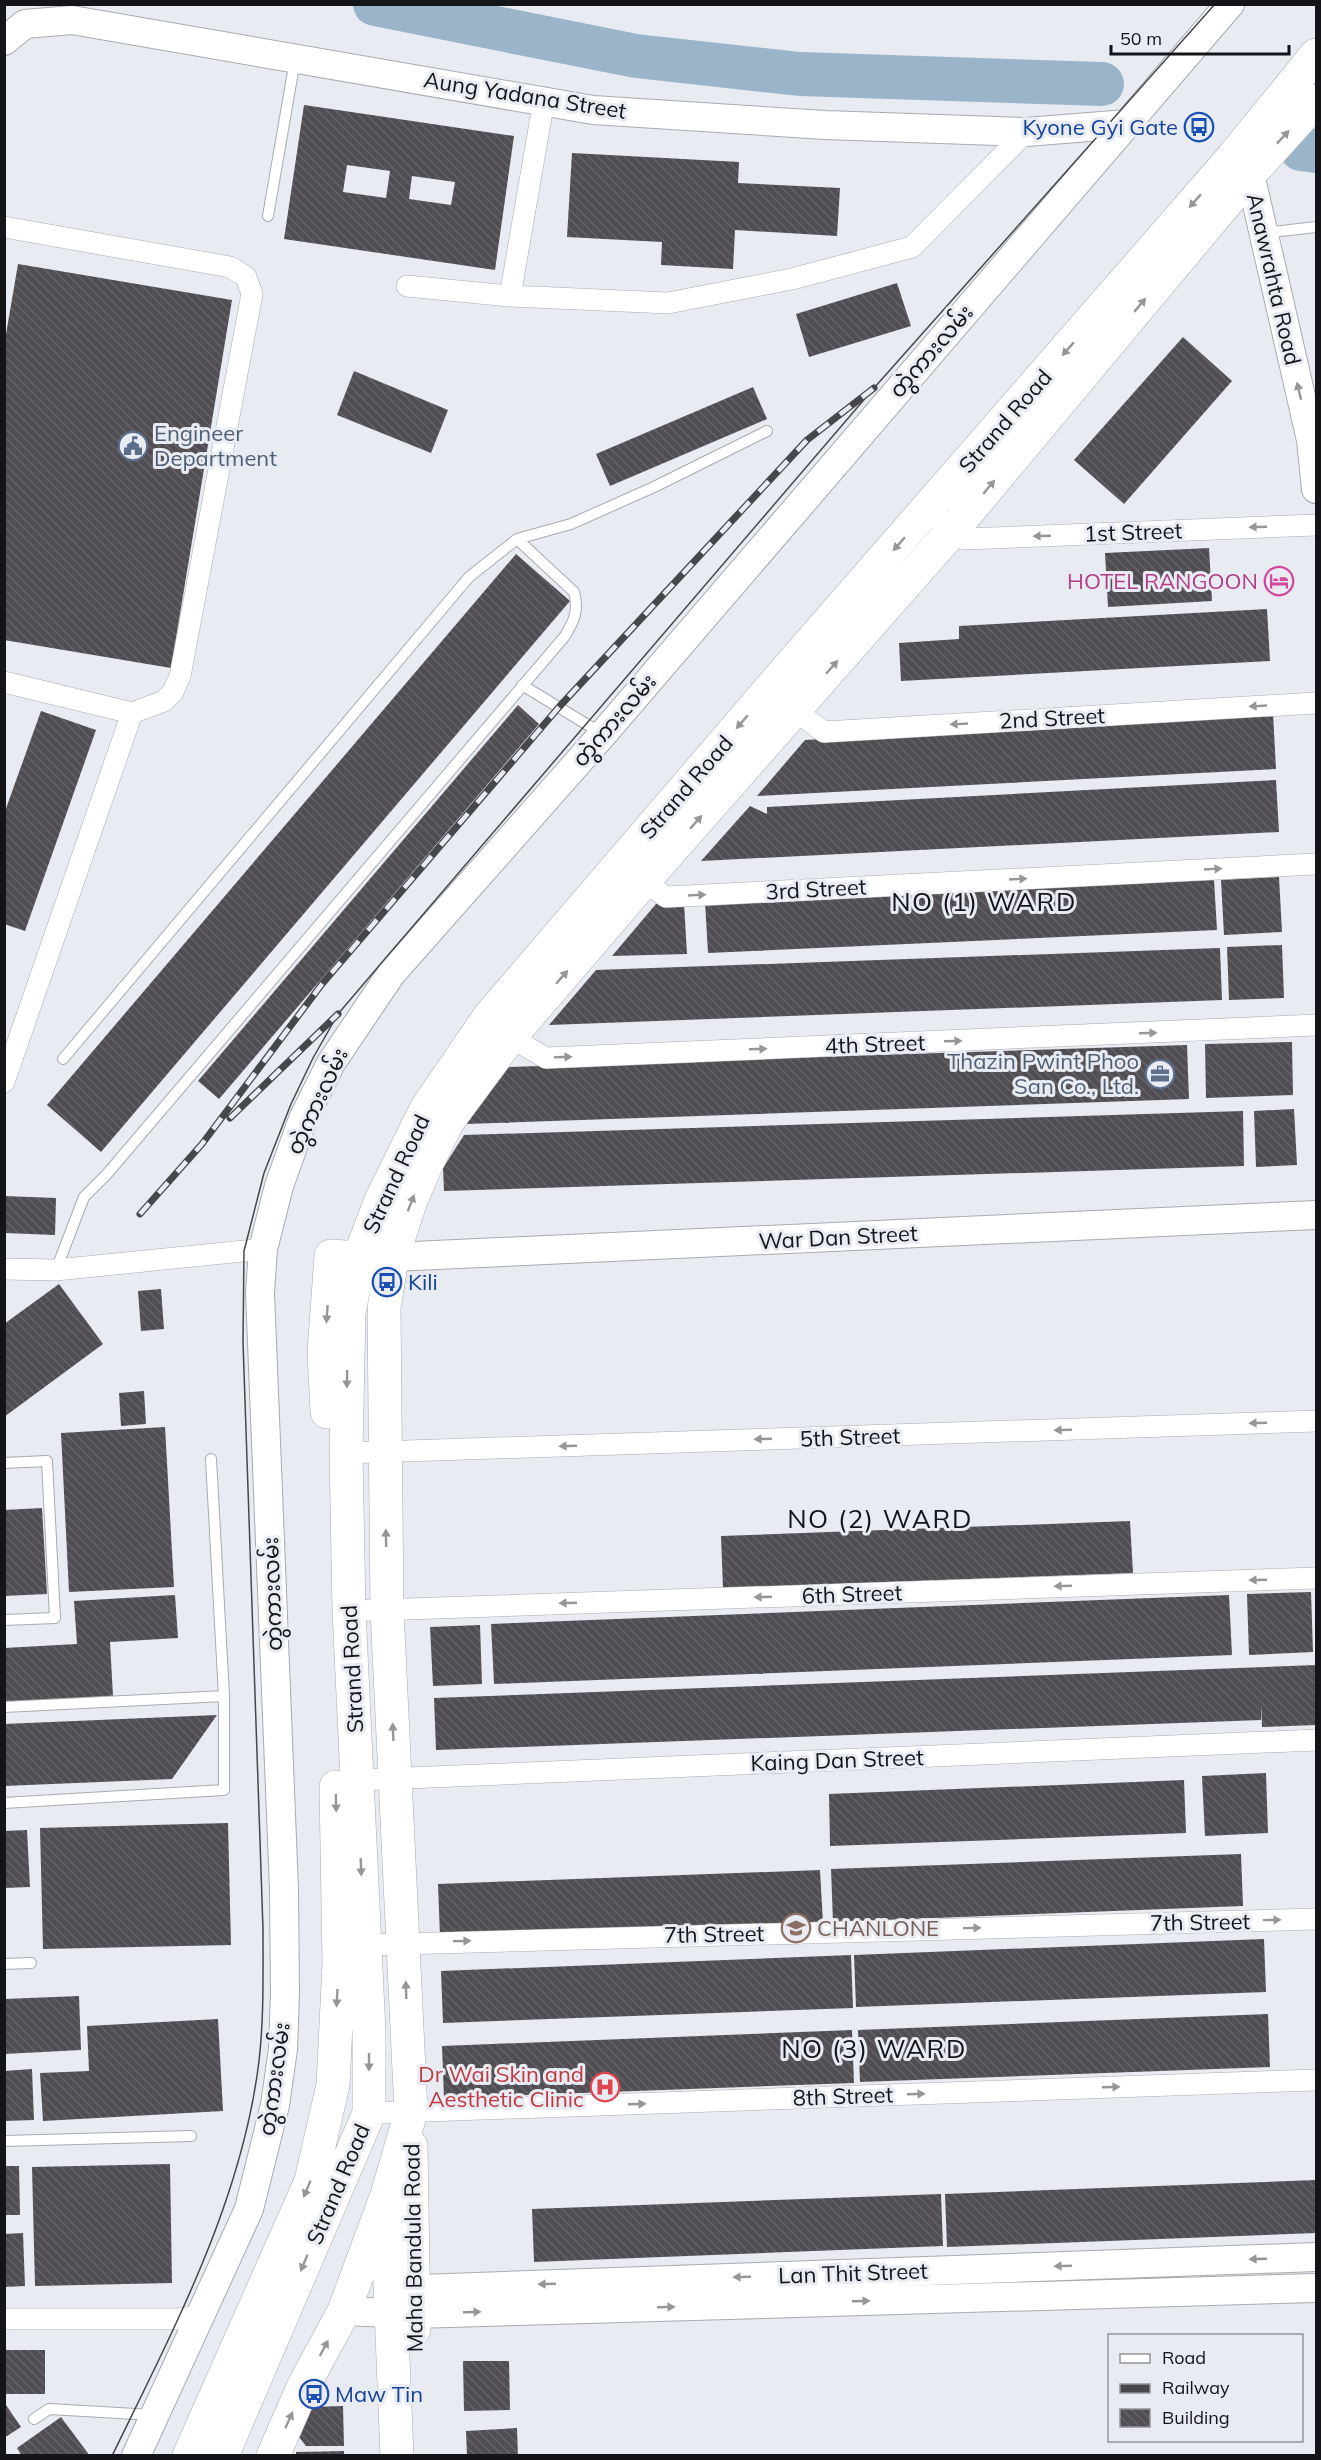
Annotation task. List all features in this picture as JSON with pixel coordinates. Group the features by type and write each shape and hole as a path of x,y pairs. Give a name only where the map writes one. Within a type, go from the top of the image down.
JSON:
{"main road":[{"name":"တွဲကားလမ်း","path":"136,2456 249,2209 275,2105 283,2049 284,1889 260,1293 263,1249 279,1186 299,1130 331,1062 391,974 603,734 1230,4"},
{"name":"Aung Yadana Street","path":"4,41 26,24 72,20 593,110 825,125 1026,132 1127,124"},
{"name":"Strand Road","path":"222,2456 369,2113 369,2032 349,1611 346,1453 349,1312 345,1257 381,1200 426,1109 500,1027 632,872 770,689 928,510 1307,92 1317,55"},
{"name":"Strand Road","path":"632,872 794,711 951,532 1242,165"},
{"name":"Anawrahta Road","path":"1242,165 1262,233 1311,440 1317,489"},
{"name":"Strand Road","path":"273,2456 304,2385 344,2311 387,2194 411,2112 387,1610 384,1308 392,1258 410,1203 448,1121 500,1027"},
{"name":"War Dan Street","path":"345,1257 392,1258 1317,1215"},
{"path":"189,2456 311,2181 333,2085 339,1964 331,1470 324,1352 345,1257"},
{"name":"Maha Bandula Road","path":"397,2456 411,2112"},
{"name":"Maha Bandula Road","path":"369,2113 387,2194 402,2302 418,2456"},
{"name":"Lan Thit Street","path":"344,2311 402,2302 618,2295 1167,2262 1317,2257"},
{"path":"1167,2262 1167,2293"},
{"name":"Lan Thit Street","path":"618,2295 1167,2293 1317,2289"}],"street":[{"path":"510,296 544,100"},
{"path":"407,286 510,296 668,303 792,279 912,247 1026,132"},
{"path":"4,226 230,267 246,277 252,294 180,676 173,692 164,701 132,713 4,682"},
{"path":"928,510 951,532"},
{"name":"1st Street","path":"951,532 965,539 1317,525"},
{"name":"2nd Street","path":"770,689 794,711 824,732 1317,703"},
{"path":"4,1082 132,713"},
{"name":"3rd Street","path":"632,872 666,897 1317,864"},
{"name":"4th Street","path":"500,1027 546,1058 1317,1025"},
{"path":"4,1269 56,1270 263,1249"},
{"name":"5th Street","path":"346,1453 1317,1421"},
{"name":"6th Street","path":"349,1611 1317,1578"},
{"name":"Kaing Dan Street","path":"357,1780 1317,1740"},
{"name":"7th Street","path":"364,1945 404,1942 1317,1919"},
{"name":"8th Street","path":"369,2113 1317,2080"},
{"path":"4,2319 178,2319 201,2316"}],"lane":[{"path":"268,216 296,58"},
{"path":"1262,233 1317,227"},
{"path":"63,1059 469,577 517,539 571,524 654,487 767,431"},
{"path":"56,1270 84,1197 107,1174 565,636 576,617 577,603 574,592 517,539"},
{"path":"522,685 603,734"},
{"path":"4,1803 224,1791 224,1696 211,1459"},
{"path":"4,1463 47,1461 55,1618 4,1620"},
{"path":"4,1707 224,1696"},
{"path":"4,1964 32,1963"},
{"path":"4,2141 191,2136"},
{"path":"34,2419 49,2409 155,2415"}],"building":[{"path":"304,105 514,136 495,270 284,239","holes":["347,165 390,171 386,198 343,192","412,176 455,182 451,205 409,199"]},
{"path":"572,153 739,162 738,183 840,188 837,236 735,230 733,269 661,265 662,242 567,237"},
{"path":"18,264 232,300 171,668 4,640 4,346"},
{"path":"897,283 911,326 809,357 796,314"},
{"path":"1183,337 1232,381 1124,504 1074,460"},
{"path":"354,371 448,410 431,453 337,415"},
{"path":"753,387 767,419 610,486 596,454"},
{"path":"1209,548 1212,601 1108,607 1105,553"},
{"path":"516,554 570,601 101,1152 47,1105"},
{"path":"1267,609 1270,661 901,681 899,643 959,639 959,626"},
{"path":"518,705 539,724 219,1099 198,1081"},
{"path":"41,711 96,730 25,931 4,924 4,814"},
{"path":"1273,713 1276,769 757,796 805,740"},
{"path":"1276,780 1279,832 701,861 750,806 767,814 767,807"},
{"path":"1279,877 1282,932 1224,935 1221,880"},
{"path":"1214,880 1217,930 708,953 705,902"},
{"path":"684,903 687,954 612,956 656,904"},
{"path":"1282,945 1284,998 1229,1000 1227,947"},
{"path":"1220,948 1222,1000 549,1025 596,970"},
{"path":"1292,1042 1293,1095 1206,1098 1205,1044"},
{"path":"1187,1045 1189,1099 466,1124 509,1067"},
{"path":"1294,1109 1297,1165 1256,1167 1254,1111"},
{"path":"1243,1111 1244,1166 444,1191 443,1168 464,1135"},
{"path":"4,1196 56,1198 55,1235 4,1233"},
{"path":"59,1284 103,1344 4,1417 4,1324"},
{"path":"161,1289 164,1329 141,1331 138,1291"},
{"path":"144,1391 146,1424 121,1426 119,1393"},
{"path":"165,1427 174,1587 69,1592 61,1433"},
{"path":"42,1508 47,1594 4,1596 4,1510"},
{"path":"1130,1521 1133,1573 723,1588 721,1536"},
{"path":"1311,1592 1313,1652 1249,1655 1247,1594"},
{"path":"175,1595 178,1638 110,1642 113,1696 4,1702 4,1648 77,1644 74,1601"},
{"path":"1229,1595 1232,1655 494,1684 491,1624"},
{"path":"480,1625 482,1684 433,1686 430,1627"},
{"path":"1316,1665 1316,1725 1262,1727 1261,1704 1261,1720 436,1750 434,1698"},
{"path":"217,1715 172,1779 4,1786 4,1724"},
{"path":"1266,1773 1268,1833 1205,1836 1202,1776"},
{"path":"1184,1780 1186,1833 830,1846 829,1794"},
{"path":"228,1823 231,1945 43,1949 40,1828"},
{"path":"27,1830 30,1887 4,1888 4,1831"},
{"path":"1241,1854 1243,1906 833,1922 831,1869"},
{"path":"820,1870 823,1923 440,1937 438,1884"},
{"path":"1264,1939 1266,1992 856,2007 854,1955"},
{"path":"851,1955 853,2008 443,2023 441,1971"},
{"path":"79,1996 81,2050 4,2054 4,1999"},
{"path":"1268,2014 1270,2067 860,2082 858,2030"},
{"path":"218,2019 223,2111 43,2121 40,2073 89,2071 87,2026"},
{"path":"852,2030 854,2083 444,2098 442,2046"},
{"path":"32,2069 34,2120 4,2121 4,2071"},
{"path":"170,2164 172,2283 35,2286 32,2167"},
{"path":"4,2166 19,2166 20,2215 4,2215"},
{"path":"1316,2180 1316,2233 947,2247 945,2194"},
{"path":"941,2194 943,2246 534,2262 532,2209"},
{"path":"23,2233 25,2286 4,2287 4,2234"},
{"path":"4,2350 45,2350 45,2394 4,2394"},
{"path":"463,2361 509,2361 510,2410 464,2411"},
{"path":"4,2402 21,2427 4,2438"},
{"path":"343,2406 344,2446 306,2446 299,2437 312,2407"},
{"path":"61,2417 90,2456 22,2456 17,2448"},
{"path":"517,2428 518,2456 467,2456 466,2431"},
{"path":"344,2451 344,2456 296,2456 296,2452"}],"waterway":[{"path":"375,4 636,56 800,74 1102,84"},
{"path":"1301,149 1316,151"}],"tram line":[{"path":"112,2456 181,2313 221,2215 250,2113 259,2061 263,1929 243,1342 244,1251 264,1173 291,1104 338,1014 874,388 1215,4"}],"railway":[{"path":"140,1214 202,1144 322,984 559,707 807,440 874,388"},
{"path":"230,1118 338,1014"}],"place":[{"name":"Kyone Gyi Gate","path":"1199,127"},
{"name":"Engineer Department","path":"133,446"},
{"name":"HOTEL RANGOON","path":"1279,581"},
{"name":"Thazin Pwint Phoo San Co., Ltd.","path":"1160,1074"},
{"name":"Kili","path":"387,1282"},
{"name":"CHANLONE","path":"796,1928"},
{"name":"Dr Wai Skin and Aesthetic Clinic","path":"605,2087"},
{"name":"Maw Tin","path":"314,2394"}],"district":[{"name":"NO (1) WARD","path":"984,902"},
{"name":"NO (2) WARD","path":"880,1519"},
{"name":"NO (3) WARD","path":"874,2049"}]}
